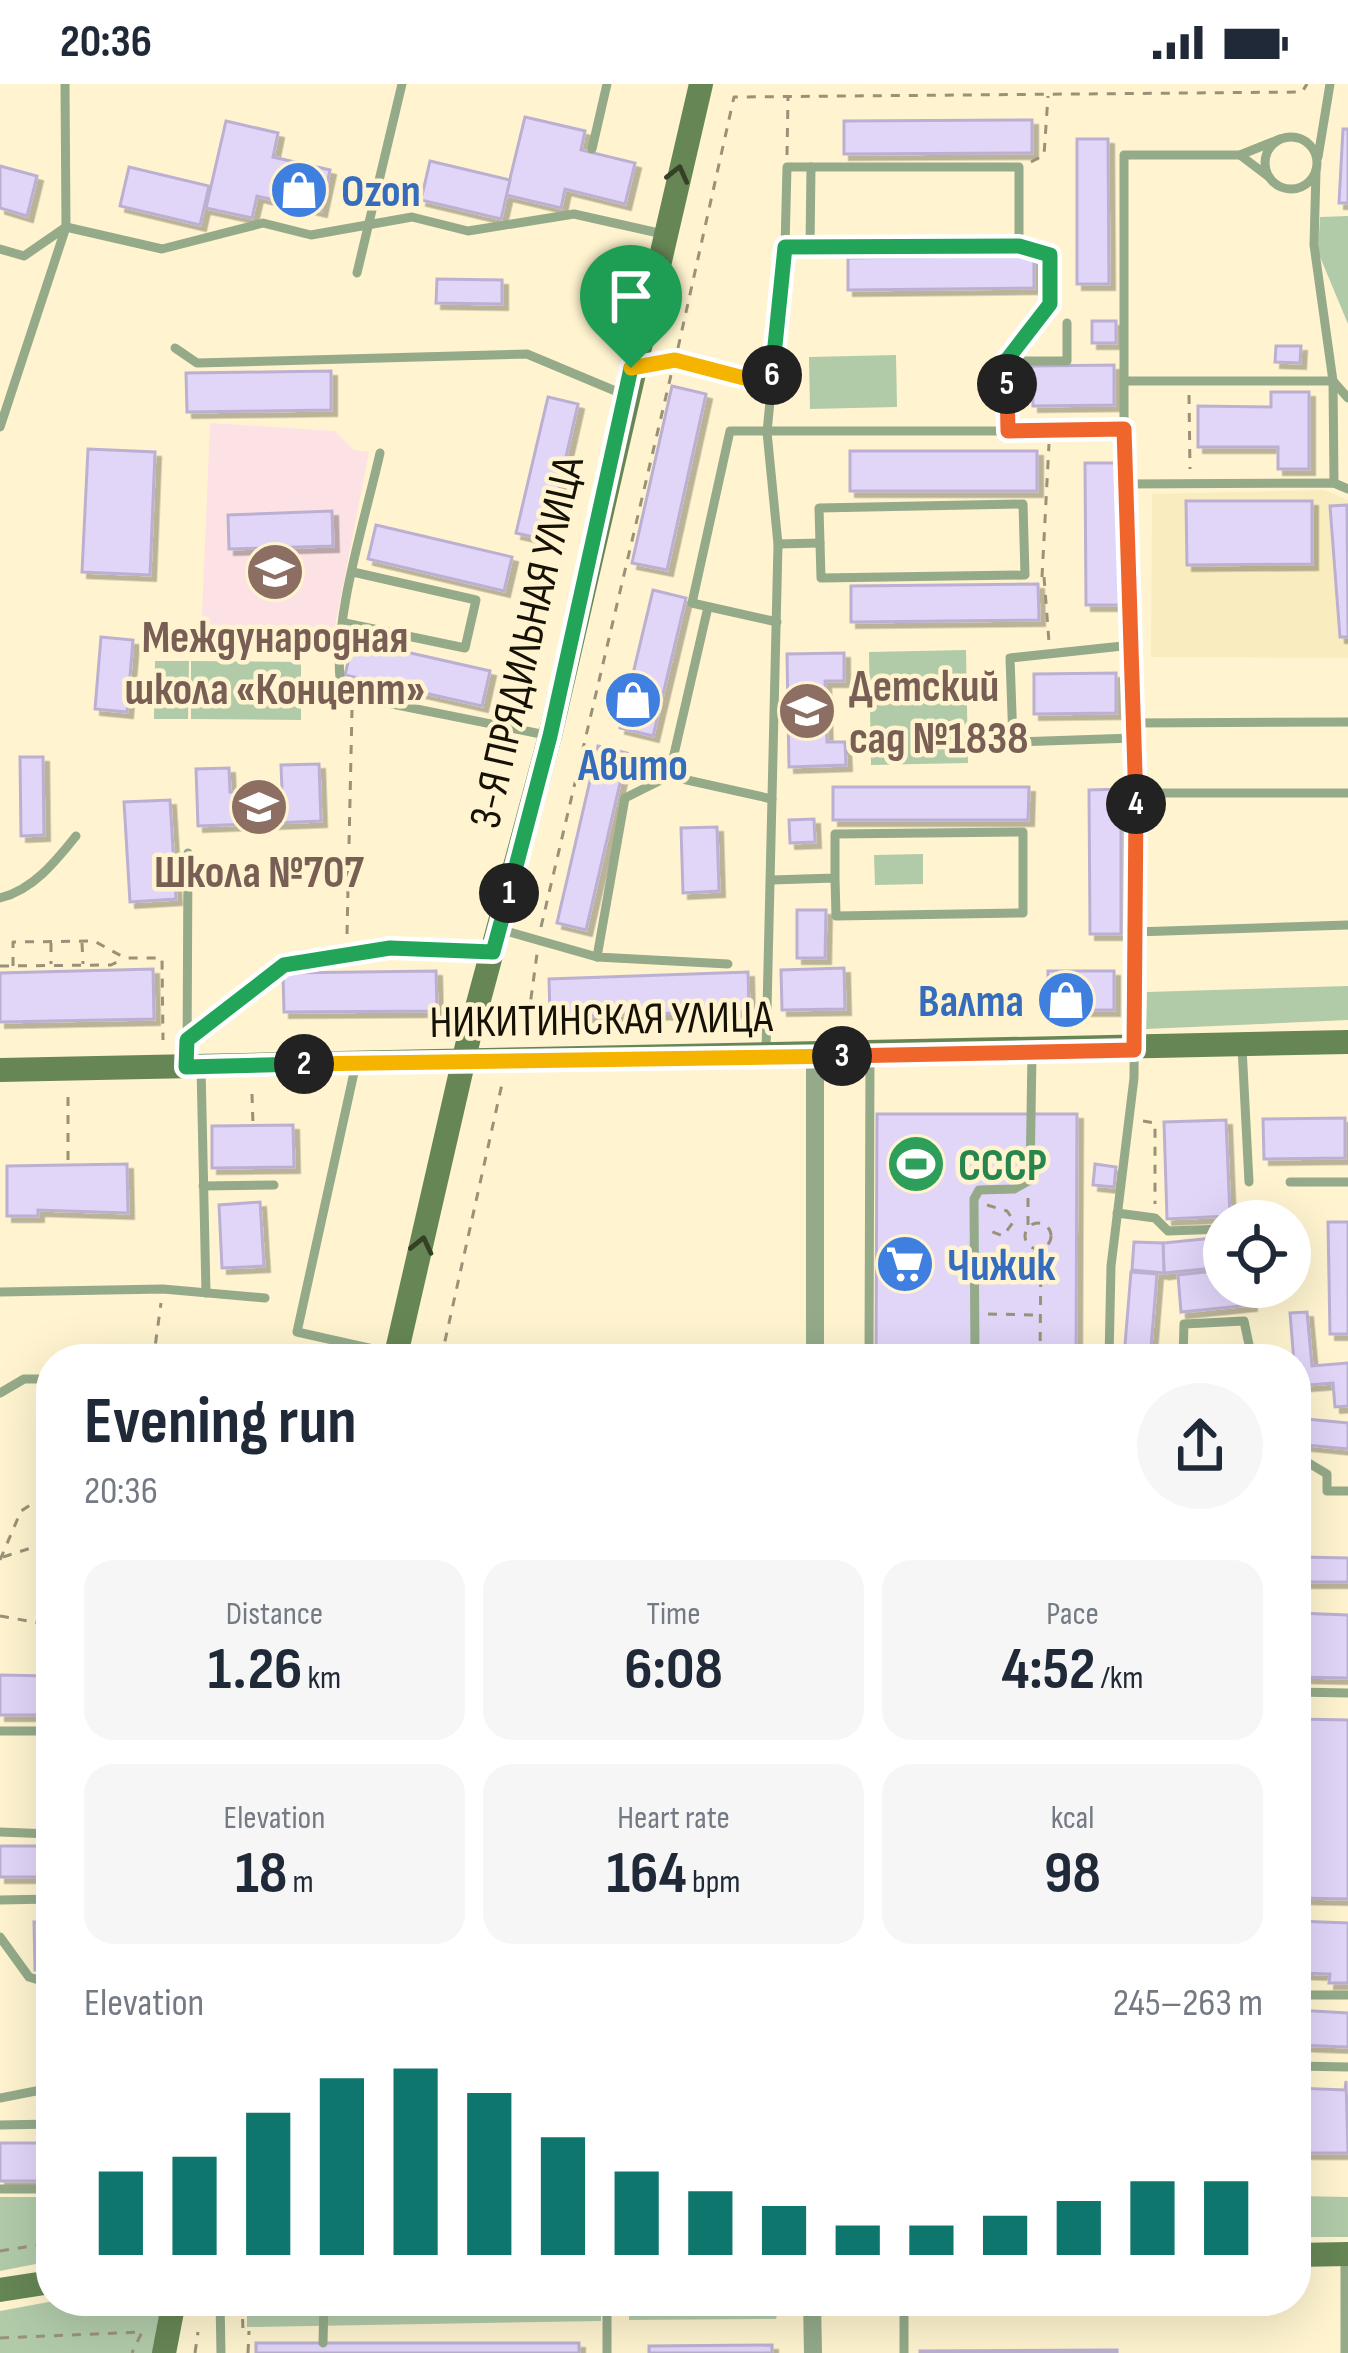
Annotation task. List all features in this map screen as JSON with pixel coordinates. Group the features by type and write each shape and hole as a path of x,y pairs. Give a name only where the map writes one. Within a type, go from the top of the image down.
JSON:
{"street":[{"name":"3-Я ПРЯДИЛЬНАЯ УЛИЦА","path":"399,1344 550,736 700,84"},
{"name":"НИКИТИНСКАЯ УЛИЦА","path":"0,1070 814,1057 1348,1042"},
{"path":"814,1057 815,1344"},
{"path":"1311,2255 1347,2254"},
{"path":"0,2290 36,2284"},
{"path":"164,2353 172,2316"},
{"path":"812,2316 813,2353"}],"lane":[{"path":"0,427 66,227 65,84"},
{"path":"357,273 402,84"},
{"path":"592,149 607,84"},
{"path":"1330,84 1321,121 1314,245 1333,381 1334,483"},
{"path":"1323,108 1339,109"},
{"path":"1110,1344 1134,1050 1136,794 1124,484 1124,155 1240,155 1310,132 1321,121"},
{"path":"1286,138 1307,142 1317,166 1310,181 1289,189"},
{"path":"1269,177 1266,155 1286,138"},
{"path":"1240,155 1289,189 1315,199"},
{"path":"766,1057 778,544 767,431 785,247 787,167 1019,167 1019,246 785,247"},
{"path":"810,247 811,167"},
{"path":"0,249 24,256 66,227 162,250 263,223 311,235 412,217 468,231 574,214 663,234"},
{"path":"1008,431 1006,361 1067,361 1067,323"},
{"path":"175,347 196,363 527,354 625,395"},
{"path":"631,368 675,360 771,385"},
{"path":"1124,381 1333,381 1348,398"},
{"path":"777,622 692,603 730,431 1124,429"},
{"path":"380,454 353,572 337,665 340,686 352,696 550,736"},
{"path":"1124,484 1334,483 1348,489"},
{"path":"1023,504 1024,575 820,578 820,543 819,508 1023,504"},
{"path":"778,544 820,543"},
{"path":"345,623 465,647 476,600 353,572"},
{"path":"669,776 708,607"},
{"path":"1132,645 1010,658 1013,742 1133,738"},
{"path":"1133,722 1348,722"},
{"path":"597,957 626,798 669,776 772,799"},
{"path":"1136,794 1348,793"},
{"path":"1023,832 1023,913 836,916 835,878 835,834 1023,832"},
{"path":"0,898 15,894 53,865 76,836"},
{"path":"188,853 187,1040 194,1067 203,1186 206,1293"},
{"path":"771,880 835,878"},
{"path":"1135,932 1348,925"},
{"path":"347,951 538,940 597,957 728,964"},
{"path":"1242,1047 1249,1182"},
{"path":"975,1344 974,1204 979,1190 1028,1183 1032,1052"},
{"path":"869,1344 870,1055"},
{"path":"345,1344 297,1332 356,1063"},
{"path":"1290,1182 1348,1182"},
{"path":"203,1186 274,1185"},
{"path":"1118,1213 1154,1218 1168,1231 1203,1230"},
{"path":"0,1292 163,1289 265,1298"},
{"path":"1183,1344 1184,1324 1244,1322 1249,1344"},
{"path":"0,1393 23,1379 36,1379"},
{"path":"1311,1464 1327,1474 1327,1491 1348,1491"},
{"path":"1311,1693 1348,1694"},
{"path":"0,1731 36,1731"},
{"path":"0,1832 36,1833"},
{"path":"0,1900 36,1899"},
{"path":"0,1937 29,1978 36,1980"},
{"path":"1311,1995 1348,1995"},
{"path":"1311,2066 1348,2067"},
{"path":"0,2098 36,2090"},
{"path":"0,2125 36,2124"},
{"path":"0,2189 36,2189"},
{"path":"1345,2353 1347,2254"},
{"path":"220,2316 221,2353"},
{"path":"323,2343 324,2316"},
{"path":"607,2316 607,2353"},
{"path":"904,2316 904,2353"}],"path":[{"path":"526,1035 538,940 734,97 1302,92 1307,84"},
{"path":"1019,167 1044,155 1048,94"},
{"path":"787,167 788,96"},
{"path":"1006,361 1050,304 1050,255 1019,246"},
{"path":"1189,381 1190,484"},
{"path":"1042,577 1049,430"},
{"path":"1024,575 1048,578 1049,653"},
{"path":"187,1040 284,965 347,951 352,696"},
{"path":"82,941 83,965"},
{"path":"13,966 13,942 94,941 125,958"},
{"path":"51,942 51,965"},
{"path":"0,966 111,965 125,958 162,958 163,1040"},
{"path":"444,1344 502,1084"},
{"path":"252,1094 253,1125"},
{"path":"68,1097 68,1165"},
{"path":"1129,1119 1155,1124 1154,1218"},
{"path":"1028,1183 1026,1243 1041,1249"},
{"path":"974,1204 992,1233 1004,1236 1013,1228"},
{"path":"974,1204 1007,1211 1013,1228"},
{"path":"1013,1228 1026,1230 1039,1222 1049,1229 1050,1241 1041,1249 1040,1344"},
{"path":"974,1281 1040,1281"},
{"path":"154,1344 163,1289"},
{"path":"974,1314 1040,1315"},
{"path":"1,1559 21,1511 36,1502"},
{"path":"1,1559 34,1547"},
{"path":"0,1616 36,1622"},
{"path":"0,2251 36,2245"},
{"path":"244,2316 248,2353"},
{"path":"0,2338 142,2332 132,2353"},
{"path":"195,2353 198,2332"}],"shaded area":[{"name":"Международная школа «Концепт»","path":"210,423 335,431 354,450 369,452 330,652 201,637"},
{"path":"1324,490 1348,500 1348,658 1151,657 1152,494"}],"green space":[{"path":"1348,216 1348,324 1318,252 1320,217"},
{"path":"896,355 897,407 810,409 809,357"},
{"path":"966,650 968,763 871,765 869,652"},
{"path":"155,661 189,661 188,719 154,719"},
{"path":"191,661 301,662 301,720 191,719"},
{"path":"923,854 923,884 875,885 874,855"},
{"path":"1348,986 1348,1020 1146,1029 1147,992"},
{"path":"1311,2196 1348,2197 1348,2237 1311,2237"},
{"path":"0,2197 36,2197 36,2264 0,2271"},
{"path":"36,2304 36,2316 161,2316 154,2353 0,2353 0,2311"},
{"path":"247,2316 601,2316 601,2321 247,2327"},
{"path":"629,2316 777,2316 776,2319 629,2320"}],"building":[{"path":"525,117 585,131 581,150 635,163 625,204 565,189 561,208 506,195"},
{"path":"1032,120 1032,153 844,154 844,121"},
{"path":"226,121 278,133 273,157 330,170 321,211 257,196 252,218 206,208"},
{"path":"1343,129 1348,129 1348,203 1339,203"},
{"path":"1077,139 1108,139 1109,284 1077,284"},
{"path":"430,161 510,180 501,219 421,200"},
{"path":"0,166 37,176 27,216 0,208"},
{"path":"129,167 209,186 200,225 120,206"},
{"path":"1034,255 1034,288 848,290 848,258"},
{"path":"437,279 502,280 502,304 436,303"},
{"path":"1092,321 1116,321 1116,343 1092,343"},
{"path":"1276,346 1301,346 1300,363 1275,362"},
{"path":"1114,365 1114,405 1033,406 1032,366"},
{"path":"331,371 331,410 187,412 186,373"},
{"path":"672,386 706,394 667,570 632,563"},
{"path":"1271,392 1309,392 1309,469 1278,469 1278,447 1198,447 1198,406 1271,407"},
{"path":"548,397 578,404 547,540 516,533"},
{"path":"88,449 155,452 150,575 82,572"},
{"path":"850,451 1037,451 1037,491 850,491"},
{"path":"1085,463 1121,463 1122,605 1086,605"},
{"path":"1186,501 1312,501 1312,564 1187,565"},
{"path":"1347,505 1348,637 1340,637 1330,506"},
{"path":"332,511 333,546 229,549 228,515"},
{"path":"376,525 512,557 504,591 368,559"},
{"path":"1038,584 1039,620 851,622 851,586"},
{"path":"653,590 686,598 653,736 620,728"},
{"path":"101,637 133,640 127,712 95,709"},
{"path":"353,640 490,671 482,706 345,675"},
{"name":"Детский сад №1838","path":"844,653 844,681 825,681 827,742 845,742 846,765 789,767 787,654"},
{"path":"1116,673 1116,713 1034,714 1034,674"},
{"path":"598,746 627,753 586,930 557,923"},
{"path":"20,757 43,757 44,835 21,836"},
{"name":"Школа №707","path":"319,764 321,821 198,826 196,769 229,768 230,792 282,790 281,765"},
{"path":"833,787 1029,787 1028,820 833,820"},
{"path":"1121,789 1121,934 1090,934 1089,790"},
{"path":"170,800 176,899 130,902 124,802"},
{"path":"814,819 815,842 790,843 789,820"},
{"path":"717,827 719,891 683,893 681,828"},
{"path":"797,910 826,910 825,958 797,958"},
{"path":"844,968 845,1009 782,1010 781,970"},
{"path":"153,969 154,1019 0,1022 0,973"},
{"path":"436,971 437,1011 284,1012 283,973"},
{"path":"1048,971 1114,971 1114,1010 1048,1010"},
{"path":"748,972 749,1011 550,1017 549,979"},
{"path":"877,1114 1077,1114 1076,1344 876,1344"},
{"path":"1345,1118 1345,1158 1264,1159 1263,1119"},
{"path":"1226,1120 1229,1200 1203,1200 1203,1217 1167,1219 1164,1122"},
{"path":"293,1125 294,1167 212,1168 212,1126"},
{"path":"127,1164 128,1213 38,1210 38,1216 7,1216 7,1166"},
{"path":"1095,1164 1116,1167 1114,1187 1093,1185"},
{"path":"260,1202 264,1266 222,1268 219,1205"},
{"path":"1328,1222 1348,1222 1348,1334 1330,1334"},
{"path":"1203,1239 1203,1269 1164,1273 1163,1243"},
{"path":"1134,1242 1163,1243 1164,1273 1132,1270"},
{"path":"1131,1272 1157,1274 1151,1344 1125,1344"},
{"path":"1203,1272 1203,1308 1221,1308 1181,1312 1178,1275"},
{"path":"1307,1312 1310,1344 1293,1344 1290,1313"},
{"path":"1311,1355 1312,1366 1348,1363 1348,1406 1335,1407 1333,1383 1311,1385"},
{"path":"1311,1419 1348,1423 1348,1449 1311,1445"},
{"path":"1311,1557 1348,1558 1348,1582 1311,1582"},
{"path":"1311,1614 1348,1615 1348,1678 1311,1677"},
{"path":"0,1675 36,1676 36,1715 0,1715"},
{"path":"1311,1719 1348,1720 1348,1899 1311,1898"},
{"path":"0,1846 36,1846 36,1877 0,1877"},
{"path":"1311,1922 1348,1923 1348,1983 1329,1983 1330,1974 1311,1973"},
{"path":"1311,2011 1348,2013 1348,2047 1311,2046"},
{"path":"1346,2081 1348,2153 1311,2153 1311,2089 1345,2090"},
{"path":"0,2143 36,2143 36,2181 0,2181"},
{"path":"256,2343 579,2343 579,2353 256,2353"},
{"path":"772,2345 772,2353 649,2353 649,2346"},
{"path":"920,2351 1117,2353 920,2353"}],"place":[{"name":"Ozon","path":"299,190"},
{"name":"Международная школа «Концепт»","path":"275,572"},
{"name":"Авито","path":"633,700"},
{"name":"Детский сад №1838","path":"807,711"},
{"name":"Школа №707","path":"259,807"},
{"name":"Валта","path":"1066,1000"},
{"name":"СССР","path":"916,1164"},
{"name":"Чижик","path":"905,1264"}],"route":[{"path":"1019,246 1050,255 1050,304 1006,361 1008,431 1124,429 1136,794 1134,1050 186,1067 187,1040 284,965 347,951 390,948 493,952 550,736 631,368 675,360 771,385 785,247 1019,246"}]}
